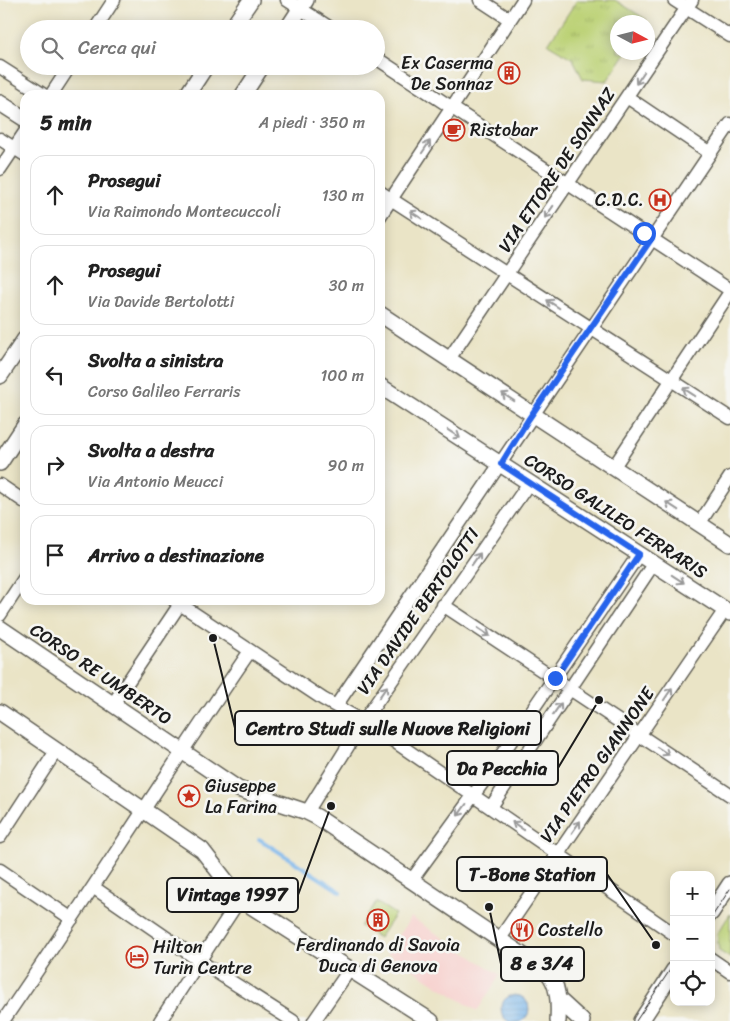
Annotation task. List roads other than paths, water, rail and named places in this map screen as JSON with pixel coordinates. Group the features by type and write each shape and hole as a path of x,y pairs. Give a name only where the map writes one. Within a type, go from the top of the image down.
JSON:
{"street":[{"path":"101,20 114,0"},
{"path":"237,20 251,0"},
{"path":"480,0 509,19"},
{"path":"523,0 509,19 453,109 386,196 730,418"},
{"path":"674,0 690,4 730,36"},
{"path":"290,20 298,3 320,20"},
{"name":"VIA ETTORE DE SONNAZ","path":"449,359 690,4"},
{"path":"385,64 730,291 614,468"},
{"path":"0,67 36,90"},
{"path":"54,90 64,75"},
{"path":"190,90 200,75"},
{"path":"245,90 256,75"},
{"path":"627,97 710,153"},
{"path":"0,103 20,116"},
{"name":"VIA DAVIDE BERTOLOTTI","path":"336,706 730,124"},
{"path":"0,139 20,152"},
{"path":"0,169 20,139"},
{"path":"385,317 730,544"},
{"path":"0,376 20,346"},
{"name":"CORSO GALILEO FERRARIS","path":"385,389 727,611"},
{"path":"0,463 20,432"},
{"path":"699,524 730,477"},
{"name":"VIA DAVIDE BERTOLOTTI","path":"307,812 363,722 529,483"},
{"path":"0,485 20,499"},
{"path":"411,881 555,678 639,554"},
{"path":"491,807 654,563"},
{"path":"0,615 20,585"},
{"path":"113,704 175,605"},
{"path":"182,605 474,794 670,931"},
{"path":"443,605 730,795"},
{"name":"VIA PIETRO GIANNONE","path":"499,940 557,853 727,611"},
{"name":"CORSO RE UMBERTO","path":"0,628 238,790 307,812 411,881 549,974 558,999"},
{"path":"2,1021 72,919 181,751 250,650"},
{"path":"0,712 202,850 240,899 431,1021"},
{"path":"0,837 56,751"},
{"path":"0,870 72,919"},
{"path":"715,907 730,884"},
{"path":"93,887 293,1021"},
{"path":"160,1021 240,899"},
{"path":"714,961 730,972"},
{"path":"314,1021 350,969"},
{"path":"641,1021 670,976"},
{"path":"558,999 558,1021"},
{"path":"558,999 582,1021"}],"water":[{"path":"510,996 520,996 528,1004 528,1014 520,1022 510,1022 502,1014 502,1004"}],"waterway":[{"path":"259,839 341,892"}],"tram line":[{"path":"712,916 730,889"},
{"path":"636,1021 670,970"}],"place":[{"name":"Ex Caserma De Sonnaz","path":"509,73"},
{"name":"Ristobar","path":"454,130"},
{"name":"C.D.C.","path":"660,200"},
{"name":"Centro Studi sulle Nuove Religioni","path":"213,638"},
{"name":"Da Pecchia","path":"599,700"},
{"name":"Giuseppe La Farina","path":"189,796"},
{"name":"Vintage 1997","path":"331,806"},
{"name":"8 e 3/4","path":"489,907"},
{"name":"Ferdinando di Savoia Duca di Genova","path":"378,920"},
{"name":"Costello","path":"522,930"},
{"name":"T-Bone Station","path":"656,945"},
{"name":"Hilton Turin Centre","path":"137,957"}]}
